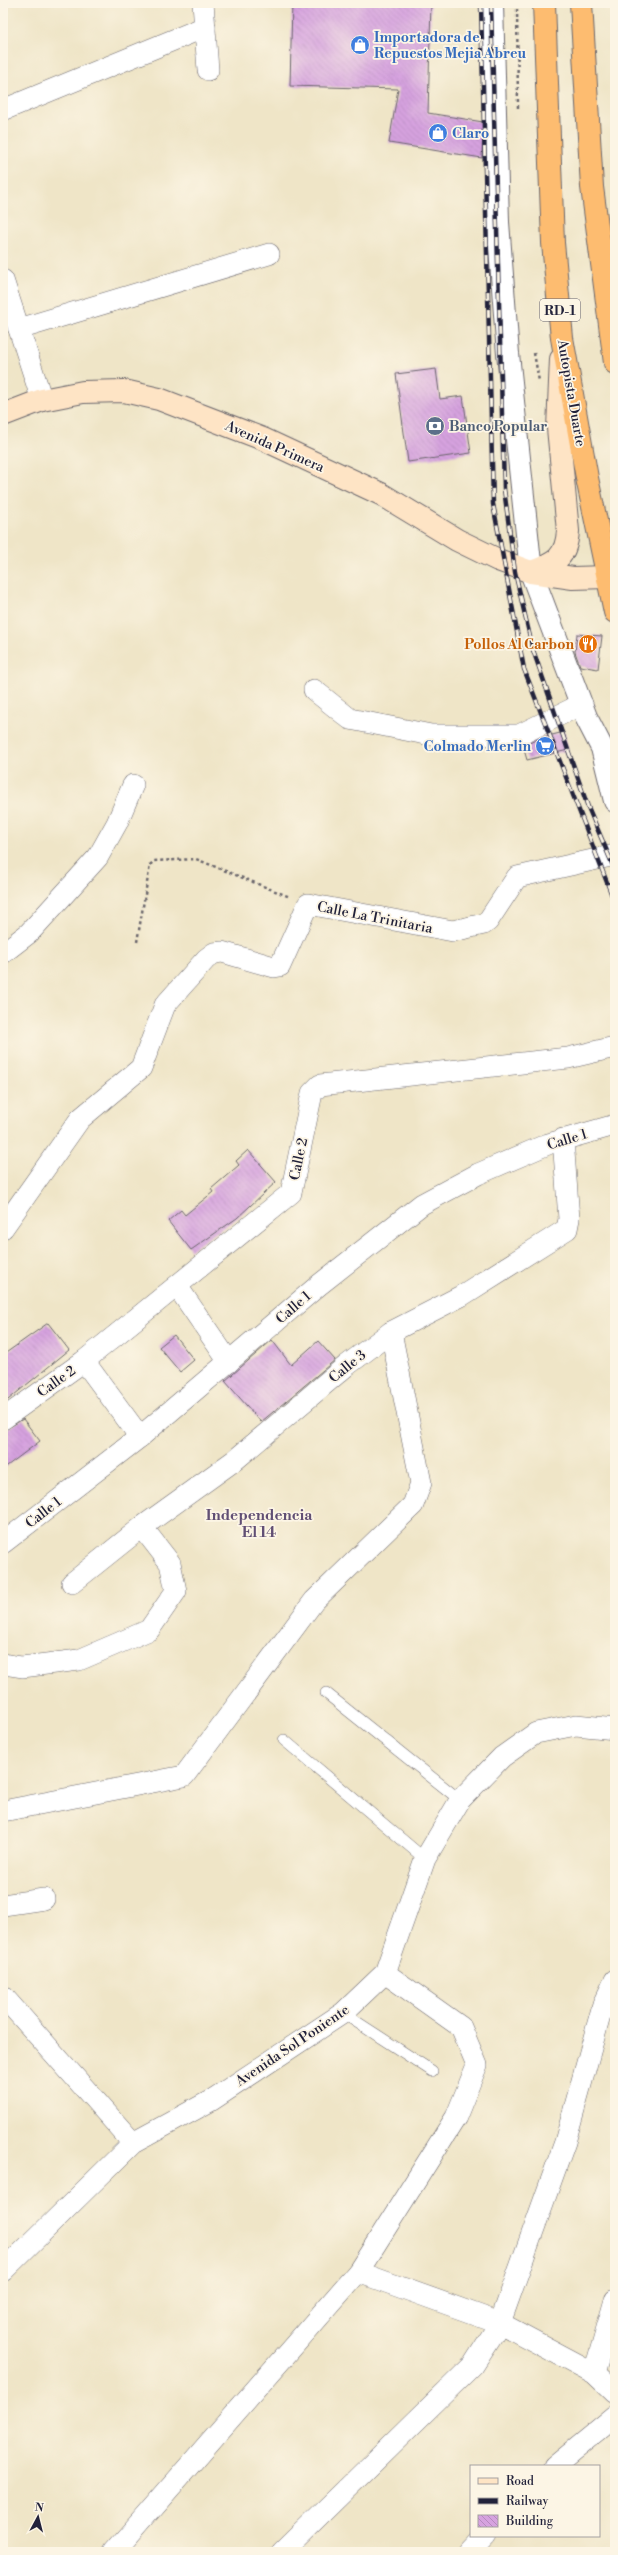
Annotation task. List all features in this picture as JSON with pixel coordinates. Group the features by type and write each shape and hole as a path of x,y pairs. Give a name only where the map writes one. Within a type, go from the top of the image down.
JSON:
{"highway":[{"name":"Autopista Duarte","path":"544,3 553,243 562,338 607,577 615,612"},
{"path":"581,3 592,187 615,355"}],"main road":[{"path":"531,572 554,564 567,545 568,531 558,428 562,338"},
{"name":"Avenida Primera","path":"3,416 42,400 83,392 124,391 192,410 263,439 381,494 457,540 531,572 573,578 607,577"}],"street":[{"path":"203,3 208,70"},
{"path":"492,3 498,222 508,354 531,572 582,704 602,748 615,801"},
{"path":"3,110 205,27"},
{"path":"19,329 269,254"},
{"path":"3,280 42,400"},
{"path":"314,690 350,719 431,735 519,735 582,704"},
{"path":"3,953 29,933 98,857 118,823 133,785"},
{"name":"Calle La Trinitaria","path":"3,1228 80,1119 141,1068 165,1005 206,959 214,953 222,952 274,966 280,966 308,904 453,931 488,921 517,877 615,855"},
{"name":"Calle 2","path":"3,1419 84,1361 291,1193 312,1093 320,1085 568,1058 615,1047"},
{"name":"Calle 1","path":"3,1543 140,1437 319,1285 422,1204 478,1174 563,1139 615,1125"},
{"name":"Calle 3","path":"72,1583 142,1527 235,1460 346,1366 391,1332 461,1296 567,1229 569,1219 563,1139"},
{"path":"177,1286 229,1362"},
{"path":"3,1811 184,1776 314,1601 413,1505 421,1483 391,1332"},
{"path":"84,1361 140,1437"},
{"path":"3,1664 22,1667 79,1660 149,1630 176,1591 170,1563 142,1527"},
{"name":"Avenida Sol Poniente","path":"3,2271 133,2143 212,2100 343,2013 384,1974 425,1859 460,1800 502,1757 536,1733 576,1725 615,1729"},
{"path":"3,1906 44,1899"},
{"path":"114,2552 358,2272 456,2117 477,2065 461,2027 384,1974"},
{"path":"282,2552 473,2365 500,2323 565,2142 603,2005 615,1980"},
{"path":"3,1996 133,2143"},
{"path":"358,2272 500,2323 594,2373 615,2393"},
{"path":"594,2373 615,2300"},
{"path":"555,2465 615,2416"},
{"path":"469,2552 483,2537"}],"lane":[{"path":"326,1694 460,1800"},
{"path":"284,1740 425,1859"},
{"path":"343,2013 432,2071"}],"path":[{"path":"517,3 518,109"},
{"path":"137,942 150,865 154,861 196,859 308,904"}],"building":[{"name":"Importadora de Repuestos Mejia Abreu","path":"292,3 431,3 428,113 483,122 482,158 389,143 398,89 290,86"},
{"name":"Banco Popular","path":"436,369 440,399 463,396 471,453 408,462 396,374"},
{"name":"Pollos Al Carbon","path":"577,634 602,636 598,669 580,666 575,652"},
{"name":"Colmado Merlin","path":"564,732 568,750 527,760 523,746 540,738"},
{"path":"248,1150 276,1182 237,1218 191,1250 168,1221 181,1210 185,1215 213,1192 211,1189 239,1165 236,1161"},
{"path":"48,1323 69,1350 3,1404 3,1355"},
{"path":"174,1335 194,1360 180,1372 159,1347"},
{"path":"272,1340 291,1365 318,1341 335,1360 261,1422 225,1381"},
{"path":"23,1419 40,1441 3,1469 3,1431"}],"railway":[{"path":"481,3 493,504 524,669 615,903"},
{"path":"491,3 504,489 515,572 533,650 588,807 615,870"}],"place":[{"name":"Importadora de Repuestos Mejia Abreu","path":"360,45"},
{"name":"Claro","path":"438,133"},
{"name":"Banco Popular","path":"435,426"},
{"name":"Pollos Al Carbon","path":"588,644"},
{"name":"Colmado Merlin","path":"545,746"}],"district":[{"name":"Independencia El 14","path":"259,1524"}]}
